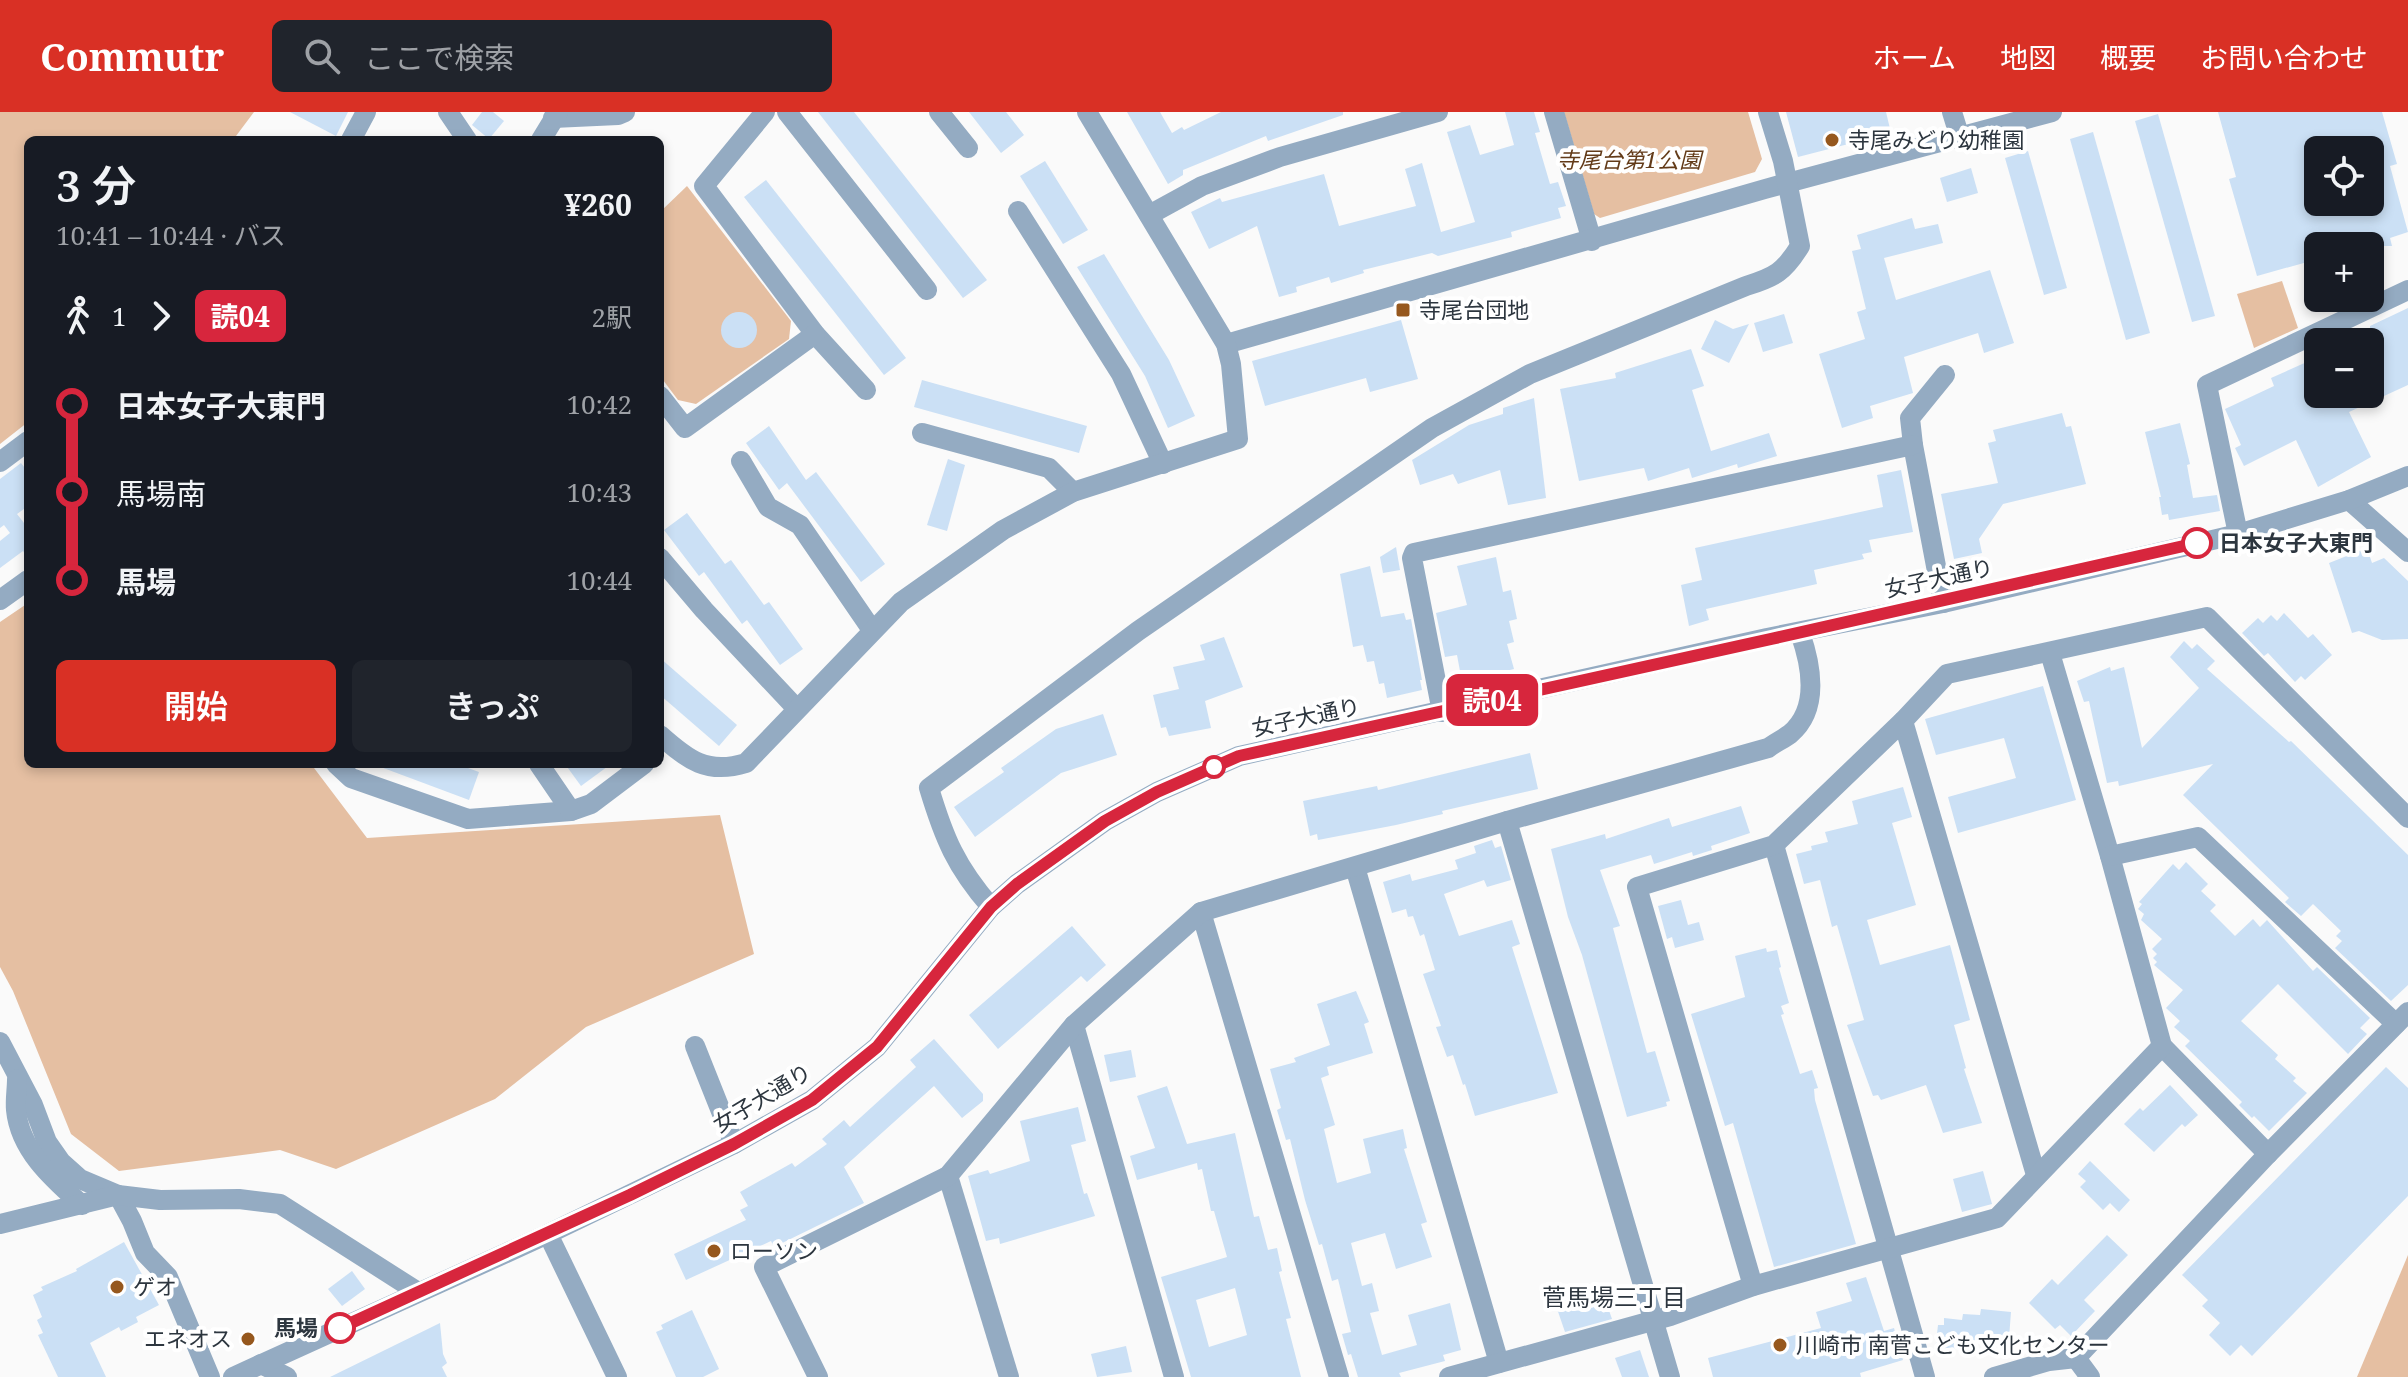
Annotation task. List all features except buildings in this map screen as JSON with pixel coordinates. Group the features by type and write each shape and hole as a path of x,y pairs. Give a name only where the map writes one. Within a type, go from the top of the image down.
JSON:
{"street":[{"path":"353,136 366,112"},
{"path":"448,112 464,136"},
{"path":"543,136 556,115 618,115 625,112"},
{"path":"765,112 704,186 815,334 866,390"},
{"path":"787,112 927,290"},
{"path":"939,112 968,148"},
{"path":"664,744 693,763 726,769 746,763 901,602 1003,530 1073,492 1238,439 1231,364 1226,344 1087,112"},
{"path":"1149,215 1202,186 1280,157 1438,112"},
{"path":"1554,112 1592,241"},
{"path":"991,907 966,879 949,846 929,788 1138,631 1432,428 1530,374 1746,286 1773,278 1789,265 1800,246 1788,183 1768,112"},
{"path":"1952,112 1960,138"},
{"path":"1226,344 1788,183 2052,112"},
{"path":"1018,211 1121,374 1163,464"},
{"path":"2238,534 2207,385 2408,290"},
{"path":"664,401 685,428 815,334"},
{"path":"1943,603 1910,418 1945,375"},
{"path":"922,433 1049,468 1073,492"},
{"path":"0,462 24,444"},
{"path":"1442,712 1412,558 1414,553 1913,445"},
{"path":"741,461 768,507 800,525 872,630"},
{"name":"女子大通り","path":"233,1377 548,1234 734,1144 812,1100 877,1047 991,907 1058,853 1105,821 1157,792 1239,756 1943,603 2238,534 2349,500 2408,476"},
{"path":"2349,500 2408,552"},
{"path":"664,563 797,709"},
{"path":"0,600 24,583"},
{"path":"1753,1286 1637,887 1774,845 1903,721 1947,674 2207,617 2408,818"},
{"path":"818,1377 764,1267 948,1176 1074,1025 1201,912 1768,748 1792,733 1804,715 1811,690 1808,657 1800,633"},
{"path":"2050,653 2162,1046 2268,1154"},
{"path":"1903,721 2036,1175"},
{"path":"340,768 351,778 468,819 571,811 591,804 639,768"},
{"path":"542,768 571,811"},
{"path":"1507,821 1670,1377"},
{"path":"1994,1377 2049,1361 2076,1358 2268,1154 2402,1018 2198,837 2110,856"},
{"path":"1774,845 1925,1377"},
{"path":"1355,867 1499,1363"},
{"path":"1201,912 1339,1377"},
{"path":"1074,1025 1174,1377"},
{"path":"0,1042 33,1105 47,1142 61,1162 80,1179 118,1195 160,1200 239,1199 280,1204 418,1292"},
{"path":"695,1046 734,1144"},
{"path":"1449,1377 1654,1321 1753,1286 1997,1218 2162,1046"},
{"path":"17,1079 16,1111 23,1135 47,1174 82,1205"},
{"path":"948,1176 1009,1377"},
{"path":"0,1224 118,1195"},
{"path":"118,1195 145,1253 168,1277 210,1377"},
{"path":"548,1234 617,1377"},
{"path":"2076,1358 2090,1377"},
{"path":"261,1364 287,1377"}],"green space":[{"path":"0,112 254,112 236,136 24,136 24,425 0,444"},
{"name":"寺尾台第1公園","path":"1564,112 1748,112 1762,159 1755,172 1600,218 1594,214"},
{"path":"687,186 791,321 789,339 696,404 678,400 664,381 664,208"},
{"path":"2282,281 2298,328 2254,348 2237,294"},
{"path":"24,606 24,768 314,768 367,838 720,815 754,954 586,1027 495,1099 336,1169 280,1150 119,1171 71,1134 13,991 0,967 0,622"},
{"path":"2408,1255 2408,1377 2357,1377"}],"bus line":[{"name":"読04","path":"340,1328 630,1195 734,1144 812,1100 877,1047 991,907 1017,884 1105,821 1157,792 1239,756 1767,638 1943,603 2197,543"}],"place":[{"name":"寺尾みどり幼稚園","path":"1832,140"},
{"name":"寺尾台団地","path":"1403,310"},
{"name":"日本女子大東門","path":"2197,543"},
{"name":"ローソン","path":"714,1251"},
{"name":"ゲオ","path":"117,1287"},
{"name":"馬場","path":"340,1328"},
{"name":"エネオス","path":"248,1339"},
{"name":"川崎市 南菅こども文化センター","path":"1780,1345"}],"district":[{"name":"菅馬場三丁目","path":"1614,1298"}]}
